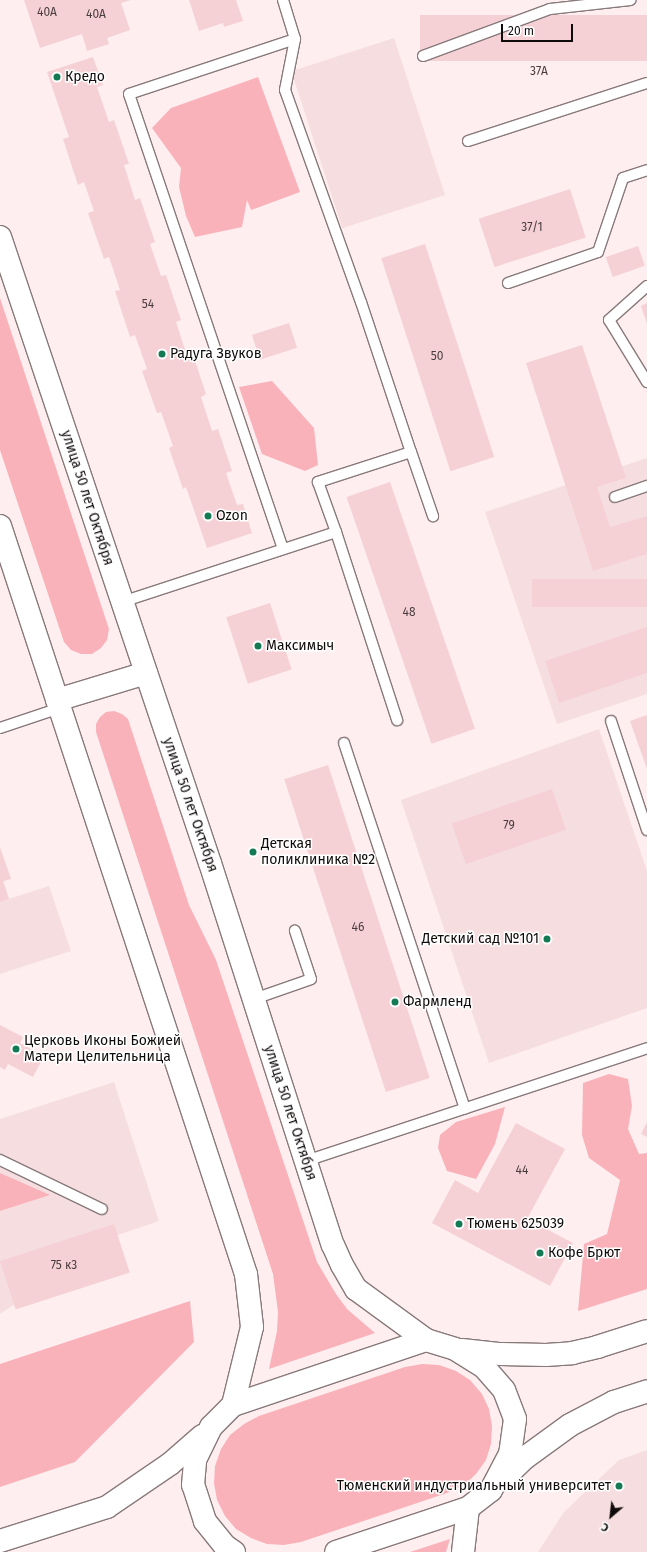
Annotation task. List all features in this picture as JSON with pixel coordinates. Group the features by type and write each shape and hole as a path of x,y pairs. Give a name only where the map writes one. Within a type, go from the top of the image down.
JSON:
{"main road":[{"name":"улица 50 лет Октября","path":"0,238 254,999 333,1245 342,1265 356,1289 426,1340 455,1349"},
{"path":"0,526 246,1274 252,1327 233,1405"},
{"path":"58,704 146,673"},
{"path":"455,1349 501,1354 572,1353 598,1347 647,1331"},
{"path":"0,1541 107,1507 170,1464 233,1405 426,1340"},
{"path":"455,1349 484,1367 504,1390 516,1419 510,1454 491,1490"},
{"path":"336,1552 468,1508 491,1490 526,1458 570,1425 614,1402 647,1391"},
{"path":"211,1427 195,1460 193,1485 205,1521 225,1546 234,1552"},
{"path":"463,1552 468,1508"}],"lane":[{"path":"423,56 550,10 630,0"},
{"path":"286,1 295,39 285,90 361,302 433,516"},
{"path":"283,549 129,94 295,39"},
{"path":"468,141 647,83"},
{"path":"508,283 598,252 623,178 647,170"},
{"path":"647,286 609,320 647,382"},
{"path":"397,720 336,532 318,482 411,452"},
{"path":"615,497 647,486"},
{"path":"122,602 336,532"},
{"path":"0,728 58,704"},
{"path":"611,721 647,830"},
{"path":"344,743 465,1109"},
{"path":"254,999 311,979 294,931"},
{"path":"306,1161 647,1048"},
{"path":"0,1160 102,1209"}],"shaded area":[{"path":"394,38 445,195 342,228 291,71"},
{"path":"258,77 300,192 251,210 247,200 242,227 195,237 186,216 179,187 181,168 152,128 171,108"},
{"path":"0,298 109,629 107,640 101,648 92,654 81,654 71,650 64,642 0,450"},
{"path":"272,381 314,428 318,465 305,471 262,454 239,387"},
{"path":"647,458 647,694 557,724 485,512"},
{"path":"114,711 122,714 128,719 189,905 216,960 317,1262 336,1294 347,1309 375,1333 269,1369 277,1331 278,1312 273,1274 96,732 96,724 100,717 106,712"},
{"name":"Детский сад №101","path":"599,729 647,871 647,1008 489,1063 401,800"},
{"path":"0,847 11,879 3,881 9,899 49,886 71,951 0,974"},
{"path":"609,1074 628,1079 632,1106 628,1129 639,1154 647,1153 647,1289 578,1311 584,1244 607,1234 620,1180 589,1158 582,1135 583,1083"},
{"path":"114,1082 159,1221 118,1235 0,1314 0,1119"},
{"path":"505,1107 495,1144 476,1179 447,1171 438,1148 440,1135 456,1122"},
{"path":"0,1173 50,1195 0,1211"},
{"path":"190,1301 194,1342 75,1462 0,1487 0,1364"},
{"path":"422,1364 439,1365 456,1371 470,1380 482,1394 489,1409 492,1426 491,1444 486,1460 476,1474 463,1486 447,1493 301,1542 284,1545 267,1544 251,1538 236,1529 225,1516 217,1500 214,1483 215,1466 221,1449 230,1435 244,1424 259,1416 405,1367"},
{"name":"Тюменский индустриальный университет","path":"647,1450 647,1552 538,1552 564,1512 619,1460"},
{"path":"450,1539 446,1552 410,1552"}],"building":[{"path":"24,0 131,0 121,3 130,30 107,38 109,44 87,51 82,34 40,48"},
{"path":"189,0 236,0 243,21 224,27 223,23 199,31"},
{"path":"420,15 647,15 647,61 420,61"},
{"path":"93,57 103,85 97,87 109,122 114,120 129,164 124,165 135,200 140,198 155,242 150,244 161,276 166,275 181,320 176,322 186,353 192,352 206,394 201,397 212,431 218,429 232,471 226,473 237,505 243,504 252,533 207,548 186,487 183,489 169,448 173,446 161,412 157,413 142,371 147,369 135,335 130,337 115,291 120,290 109,257 104,259 88,213 94,211 84,182 78,185 63,139 69,137 47,72"},
{"path":"570,189 586,238 494,267 479,219"},
{"path":"425,244 494,457 450,471 381,258"},
{"path":"638,246 645,266 613,277 606,257"},
{"path":"647,303 647,324 641,306"},
{"path":"289,323 297,348 260,360 252,335"},
{"path":"582,345 626,478 597,487 610,527 647,516 647,554 593,571 526,363"},
{"path":"390,482 475,729 431,744 347,497"},
{"path":"532,579 647,579 647,607 532,607"},
{"path":"270,603 292,670 248,684 226,617"},
{"path":"647,627 647,673 559,703 545,661"},
{"path":"647,715 647,769 630,721"},
{"path":"328,765 430,1078 386,1092 284,779"},
{"path":"552,789 566,830 466,864 452,824"},
{"path":"0,848 11,879 3,881 9,899 0,902"},
{"name":"Церковь Иконы Божией Матери Целительница","path":"0,1025 23,1037 20,1043 44,1056 33,1077 8,1064 5,1070 0,1067"},
{"path":"647,1122 647,1137 641,1134"},
{"path":"516,1123 565,1149 527,1219 573,1243 550,1286 432,1223 455,1180 478,1193"},
{"path":"114,1224 130,1273 16,1310 0,1261"}],"place":[{"name":"Кредо","path":"57,77"},
{"name":"Радуга Звуков","path":"162,354"},
{"name":"Ozon","path":"208,516"},
{"name":"Максимыч","path":"258,646"},
{"name":"Детская поликлиника №2","path":"253,852"},
{"name":"Детский сад №101","path":"547,939"},
{"name":"Фармленд","path":"395,1002"},
{"name":"Церковь Иконы Божией Матери Целительница","path":"16,1049"},
{"name":"Тюмень 625039","path":"459,1224"},
{"name":"Кофе Брют","path":"540,1253"},
{"name":"Тюменский индустриальный университет","path":"619,1486"}]}
